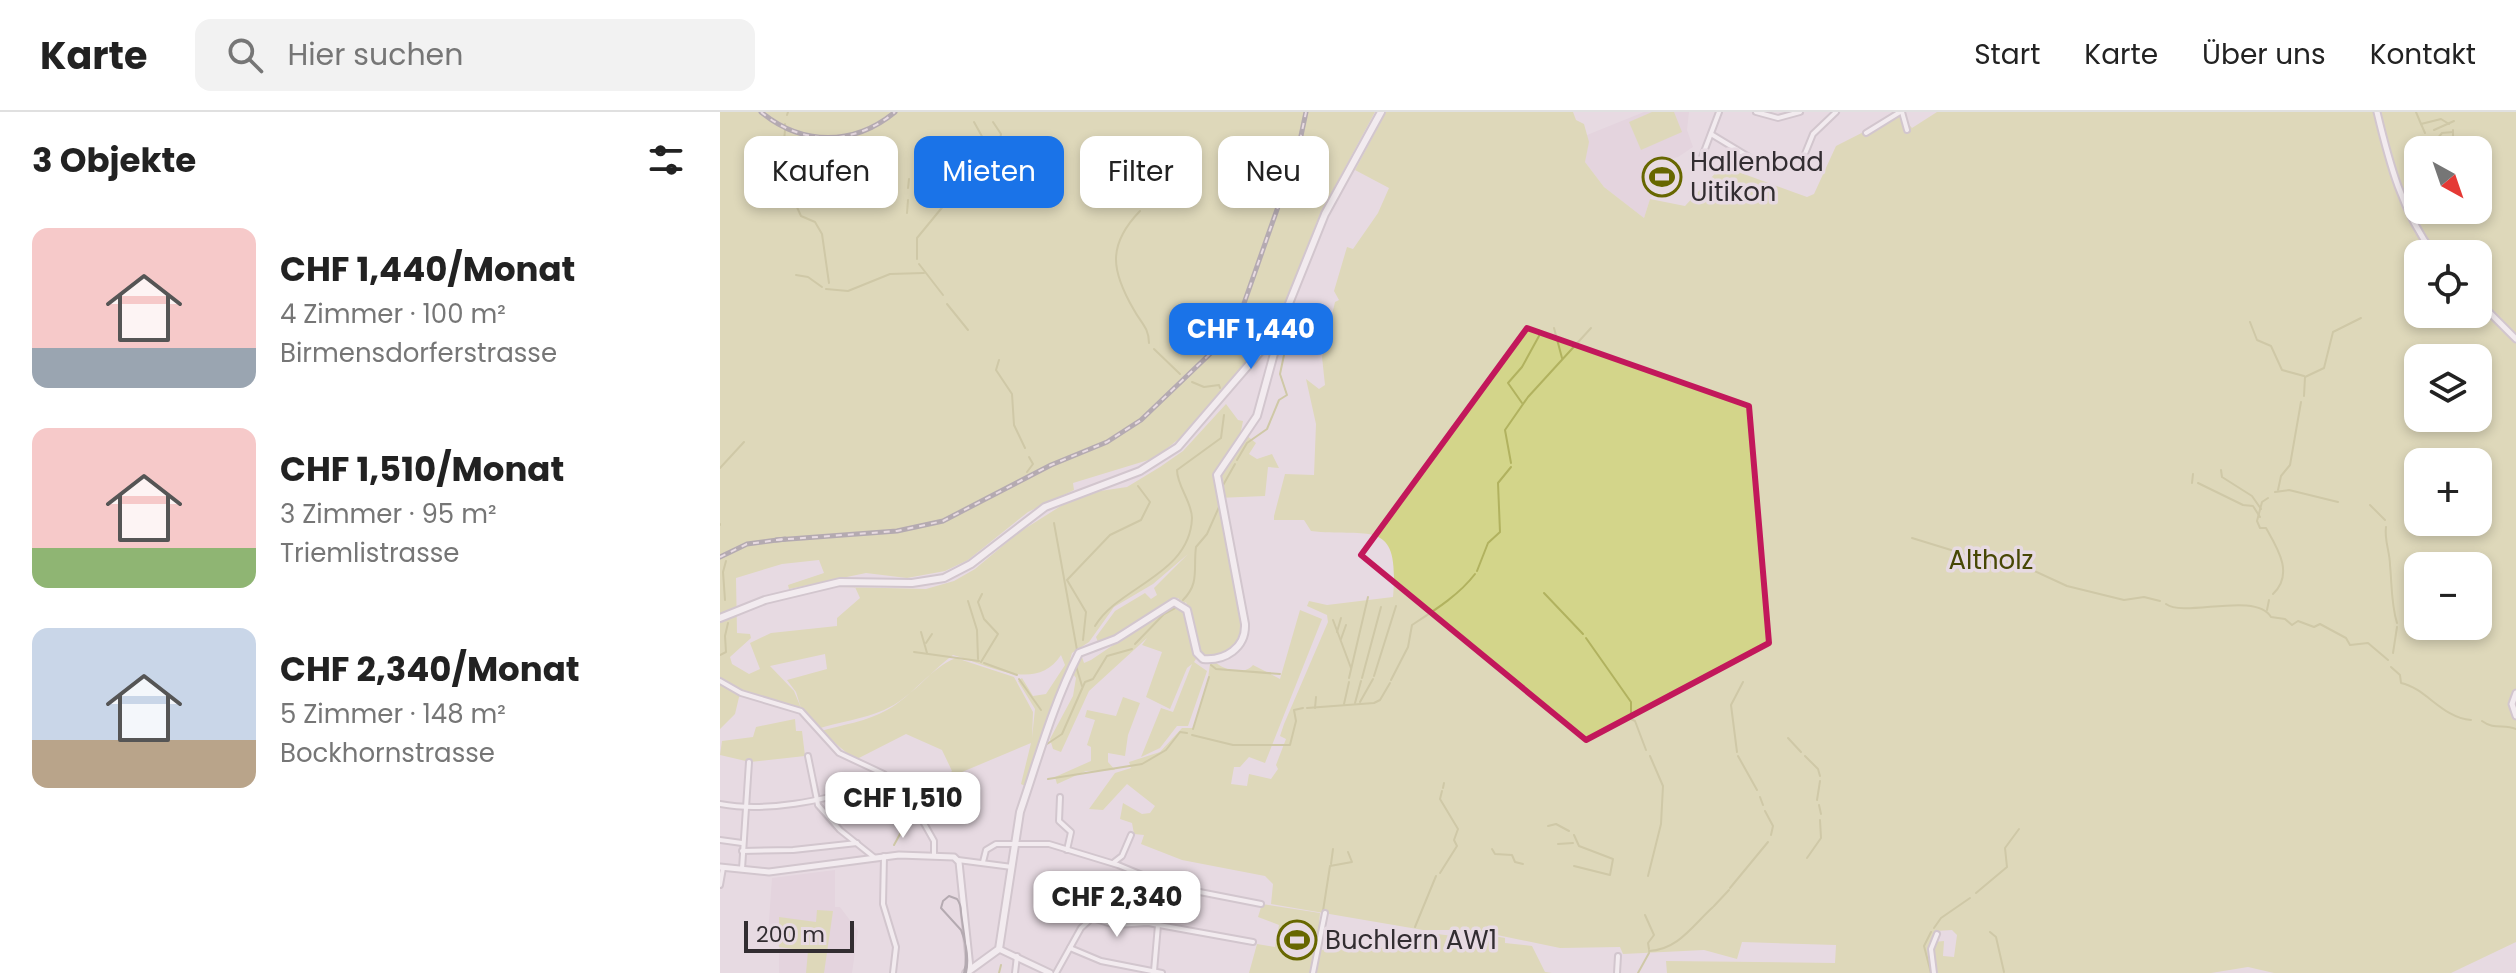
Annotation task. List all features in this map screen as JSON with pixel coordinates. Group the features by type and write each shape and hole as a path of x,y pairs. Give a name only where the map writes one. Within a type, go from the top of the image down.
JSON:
{"main road":[{"path":"720,618 773,598 840,582 921,583 954,574 1045,507 1140,471 1170,454 1197,429 1272,341 1287,316 1325,214 1381,112"},
{"path":"968,970 999,949 1020,812 1030,790 1038,750 1080,652 1116,639 1174,602 1187,610 1197,653 1203,659 1228,654 1242,643 1245,624 1217,475 1259,411 1275,350 1272,341"}],"street":[{"path":"1702,157 1718,114 1712,112"},
{"path":"1756,112 1773,115 1800,112"},
{"path":"1802,161 1813,134 1836,112"},
{"path":"1866,133 1901,112 1907,130"},
{"path":"2377,112 2398,188 2411,220 2425,240"},
{"path":"1711,134 1749,157"},
{"path":"2492,315 2516,339"},
{"path":"720,681 741,693 801,711 839,753 884,774 921,818 934,841 934,855"},
{"path":"2516,693 2512,704 2516,716"},
{"path":"808,756 815,801 875,858"},
{"path":"742,871 749,762"},
{"path":"720,804 744,807 815,801 869,787"},
{"path":"1060,797 1059,821 1071,832 1067,850"},
{"path":"1113,863 1122,856 1131,835"},
{"path":"720,840 742,843"},
{"path":"742,851 793,850 857,843"},
{"path":"983,862 986,850 993,844 1049,844 1113,863 1169,886 1261,904"},
{"path":"720,885 722,868 742,871 816,868 884,856 934,855 1012,867"},
{"path":"884,856 883,904 896,947 893,973"},
{"path":"958,860 968,970"},
{"path":"1313,973 1325,913"},
{"path":"999,949 1053,973 1081,928 1092,918 1115,925 1158,925 1253,942"},
{"path":"1154,972 1158,925"},
{"path":"1934,973 1931,949 1937,934"},
{"path":"1070,948 1101,961 1162,973"},
{"path":"1015,973 1017,956"},
{"path":"1617,973 1618,956"}],"highlighted area":[{"path":"1527,328 1749,406 1769,643 1586,740 1361,555"}],"shaded area":[{"path":"1644,112 1689,112 1687,130 1693,147 1678,157 1646,165 1643,171 1656,192 1650,199 1644,218 1604,187 1585,162 1587,135"},
{"path":"835,870 835,907 840,907 858,931 852,973 779,973 779,947 768,935 772,878"}],"green space":[{"path":"720,112 1375,112 1329,197 1329,136 1218,136 1218,208 1323,208 1277,324 1190,430 1155,458 1073,483 1074,490 1028,512 968,560 945,571 907,578 866,573 789,589 788,585 824,573 819,560 782,564 736,578 737,633 750,634 751,638 730,657 732,664 749,674 760,669 750,643 771,633 837,626 837,618 860,598 855,587 926,589 954,581 975,569 1018,533 1064,504 1100,491 1127,487 1160,467 1183,451 1226,404 1238,420 1243,421 1241,431 1256,443 1249,454 1257,459 1272,454 1279,468 1268,467 1265,496 1218,498 1243,627 1235,645 1206,658 1201,653 1186,602 1181,607 1196,659 1194,662 1207,671 1188,726 1177,726 1160,748 1141,757 1161,708 1173,712 1192,664 1187,668 1170,709 1146,697 1162,652 1142,645 1147,638 1089,691 1061,752 1053,749 1050,739 1073,696 1076,678 1069,668 1034,757 1027,787 1021,784 1031,743 943,780 952,771 942,750 906,734 855,760 821,731 880,714 909,694 876,713 817,729 802,709 740,693 735,714 720,729","holes":["1188,554 1154,588 1157,595 1151,599 1145,593 1115,611 1096,637 1098,642 1112,637 1171,599 1179,598 1091,660 1084,663 1082,657 1070,660 1072,653 1089,642 1114,607 1153,584","825,654 827,669 787,680 796,692 801,708 794,691 770,666","953,655 1025,675 1051,667 1061,655 1065,665 1046,694 1033,696 1022,678 1018,681 1035,709 1032,738 1033,712 1014,677 956,658 931,674"]},
{"name":"Altholz","path":"1386,112 1573,112 1576,120 1584,124 1589,142 1585,162 1604,187 1644,218 1650,199 1685,206 1722,166 1807,197 1814,194 1836,146 1899,114 1912,128 1937,112 2516,112 2516,942 2451,973 2274,973 2248,967 2211,973 1935,973 1934,942 1944,941 1943,956 1954,957 1957,935 1952,930 1936,931 1929,948 1932,973 1667,973 1666,961 1835,963 1836,945 1742,942 1737,959 1704,950 1623,954 1620,947 1560,948 1473,930 1423,930 1271,904 1273,884 1265,876 1182,860 1141,844 1144,835 1134,834 1132,823 1120,819 1123,803 1142,814 1150,813 1155,806 1127,784 1103,810 1089,809 1115,773 1131,768 1129,762 1160,752 1182,728 1193,728 1207,685 1210,664 1215,662 1239,671 1253,665 1280,679 1300,610 1322,619 1265,763 1249,757 1240,767 1234,767 1231,784 1247,786 1249,774 1271,779 1278,769 1276,765 1286,739 1280,736 1284,724 1328,622 1327,615 1307,606 1309,601 1327,605 1393,597 1391,554 1386,542 1377,536 1311,531 1304,520 1274,520 1285,474 1314,475 1316,424 1306,379 1319,389 1325,385 1322,357 1335,302 1339,300 1334,291 1347,247 1353,249 1378,213 1389,188 1355,170"},
{"path":"1652,112 1674,112 1682,132 1641,150 1629,122"},
{"path":"1123,697 1140,703 1128,735 1125,756 1108,753 1108,762 1115,770 1086,771 1057,784 1055,777 1091,761 1091,747 1087,745 1095,720 1085,717 1087,710 1116,716"},
{"path":"795,719 796,731 802,731 805,756 750,762 720,755 722,741 753,737 756,727"},
{"path":"1262,904 1320,913 1317,950 1407,947 1437,934 1486,940 1488,935 1505,938 1505,943 1532,946 1545,972 1552,973 1249,973 1257,944 1275,947 1279,925 1258,917"},
{"path":"817,910 833,911 824,973 806,973 808,951 779,947 779,917 816,922"}],"waterway":[{"path":"2416,112 2421,124 2441,119 2449,124"},
{"path":"2434,130 2454,121"},
{"path":"974,122 982,136"},
{"path":"993,122 1001,136"},
{"path":"2421,124 2425,133"},
{"path":"784,136 785,130"},
{"path":"2453,130 2453,136"},
{"path":"2440,136 2453,132"},
{"path":"908,188 909,179"},
{"path":"907,213 908,200"},
{"path":"797,208 801,216 815,222 822,234 829,283"},
{"path":"917,259 917,238 942,208"},
{"path":"1140,211 1122,236 1116,259 1121,283 1146,329 1149,343"},
{"path":"919,264 943,295"},
{"path":"826,289 848,291 890,274 924,273"},
{"path":"796,275 808,277 822,287"},
{"path":"947,304 968,330"},
{"path":"2304,396 2305,377 2324,368 2333,332 2361,318"},
{"path":"2250,322 2257,340 2271,346 2282,370 2304,376"},
{"path":"1554,328 1562,358"},
{"path":"1511,463 1505,430 1528,397 1591,328"},
{"path":"1522,403 1508,383 1522,367 1539,336 1539,330"},
{"path":"1154,349 1180,374"},
{"path":"1237,460 1247,443 1267,429 1279,400 1287,395 1280,374 1284,355"},
{"path":"999,360 996,370 1012,394 1014,425 1025,448"},
{"path":"1192,382 1204,387 1219,385 1220,388"},
{"path":"2278,490 2281,476 2290,465 2301,402"},
{"path":"1095,626 1106,612 1167,567 1179,553 1188,537 1192,518 1177,470 1221,438 1224,415"},
{"path":"720,468 744,442"},
{"path":"1027,472 1033,464 1029,457"},
{"path":"1225,499 1222,487 1235,464"},
{"path":"1477,571 1488,543 1500,532 1498,483 1511,467"},
{"path":"2221,470 2222,477 2252,496 2261,509"},
{"path":"2192,483 2193,474"},
{"path":"2198,483 2243,505 2253,506 2260,517"},
{"path":"1083,640 1086,612 1067,580 1110,535 1141,520 1150,502 1138,486"},
{"path":"2275,492 2289,490 2338,502"},
{"path":"2268,498 2262,502 2257,521 2260,528 2266,528 2282,561 2282,578 2273,594"},
{"path":"2370,505 2385,520"},
{"path":"1183,600 1194,582 1196,547 1207,534 1219,507"},
{"path":"1054,523 1077,650"},
{"path":"2386,527 2397,623"},
{"path":"1912,538 2003,566"},
{"path":"725,600 723,572 726,561"},
{"path":"2009,567 2030,569 2067,586 2124,600 2144,597 2160,601"},
{"path":"1391,680 1408,647 1412,625 1438,608 1475,574"},
{"path":"1544,593 1583,634"},
{"path":"981,662 998,634 984,619 978,602 982,594"},
{"path":"1349,678 1368,597"},
{"path":"2267,610 2269,600"},
{"path":"968,601 977,630 978,659"},
{"path":"2166,604 2175,608 2250,606 2263,610 2271,617 2285,619 2292,625 2298,621 2314,627 2320,624 2346,638 2350,645 2368,643 2388,660"},
{"path":"1374,676 1396,606"},
{"path":"1135,644 1164,614 1177,607"},
{"path":"1362,678 1381,607"},
{"path":"1337,632 1341,618"},
{"path":"1333,620 1351,668"},
{"path":"720,655 726,652 728,623"},
{"path":"1341,639 1346,625"},
{"path":"2393,653 2397,627"},
{"path":"921,632 927,653"},
{"path":"926,643 932,634"},
{"path":"1586,638 1631,702 1631,719 1635,721 1646,750"},
{"path":"1047,744 1062,734 1085,682 1093,679 1107,656 1132,649"},
{"path":"914,652 979,661"},
{"path":"984,663 1017,675"},
{"path":"1211,665 1216,669 1280,674"},
{"path":"1076,666 1082,686"},
{"path":"2391,667 2400,675 2401,683 2451,714 2471,720"},
{"path":"1193,729 1209,677"},
{"path":"1019,679 1041,710"},
{"path":"1360,702 1373,679"},
{"path":"1355,703 1361,681"},
{"path":"1344,704 1349,682"},
{"path":"1737,752 1731,705 1743,682"},
{"path":"1307,708 1374,703 1380,700 1390,683"},
{"path":"1315,708 1316,697"},
{"path":"1192,735 1233,745 1290,745 1296,721 1294,710 1303,708"},
{"path":"2482,721 2516,729"},
{"path":"1048,779 1142,764 1166,750 1180,732 1187,733"},
{"path":"1788,738 1801,752"},
{"path":"1648,876 1661,824 1663,786 1650,756"},
{"path":"1738,756 1757,790"},
{"path":"1805,756 1818,769 1820,776"},
{"path":"1817,800 1820,781"},
{"path":"1443,788 1444,783"},
{"path":"1440,873 1457,846 1454,840 1458,829 1440,799 1442,791"},
{"path":"1760,797 1763,805"},
{"path":"1819,805 1821,814"},
{"path":"1765,811 1773,826 1771,835"},
{"path":"894,845 912,812"},
{"path":"1807,858 1821,838 1820,820"},
{"path":"1548,826 1556,824 1569,831"},
{"path":"1976,893 2007,867 2005,848 2019,829"},
{"path":"1574,835 1579,846 1613,859 1610,875 1574,866"},
{"path":"1730,888 1768,842"},
{"path":"1558,844 1573,843"},
{"path":"1331,864 1333,849"},
{"path":"1492,849 1495,854 1512,855 1515,862 1523,864"},
{"path":"1323,911 1330,866 1352,862 1348,852"},
{"path":"1415,927 1436,876"},
{"path":"1714,906 1729,890"},
{"path":"1934,928 1941,918 1970,898"},
{"path":"1649,951 1659,950 1677,941 1713,907"},
{"path":"1321,922 1323,913"},
{"path":"1645,915 1654,935 1648,943 1649,949"},
{"path":"1317,940 1320,924"},
{"path":"1931,932 1924,946 1931,973"},
{"path":"1990,932 1996,937 2004,972"},
{"path":"1312,969 1316,943"},
{"path":"1638,973 1649,953"},
{"path":"999,973 1001,965"}],"tram line":[{"path":"964,973 965,966 966,950 965,942 961,907 957,899 949,896 941,908 961,930 964,940 966,946 967,962 966,973"}],"railway":[{"path":"761,112 793,131 828,138 863,131 895,112"},
{"path":"776,540 897,531 943,521 1051,465 1107,442 1141,420 1213,351 1242,309 1298,150 1306,112"},
{"path":"720,557 747,544 785,539"}],"place":[{"name":"Hallenbad Uitikon","path":"1662,177"},
{"name":"Buchlern AW1","path":"1297,940"}]}
